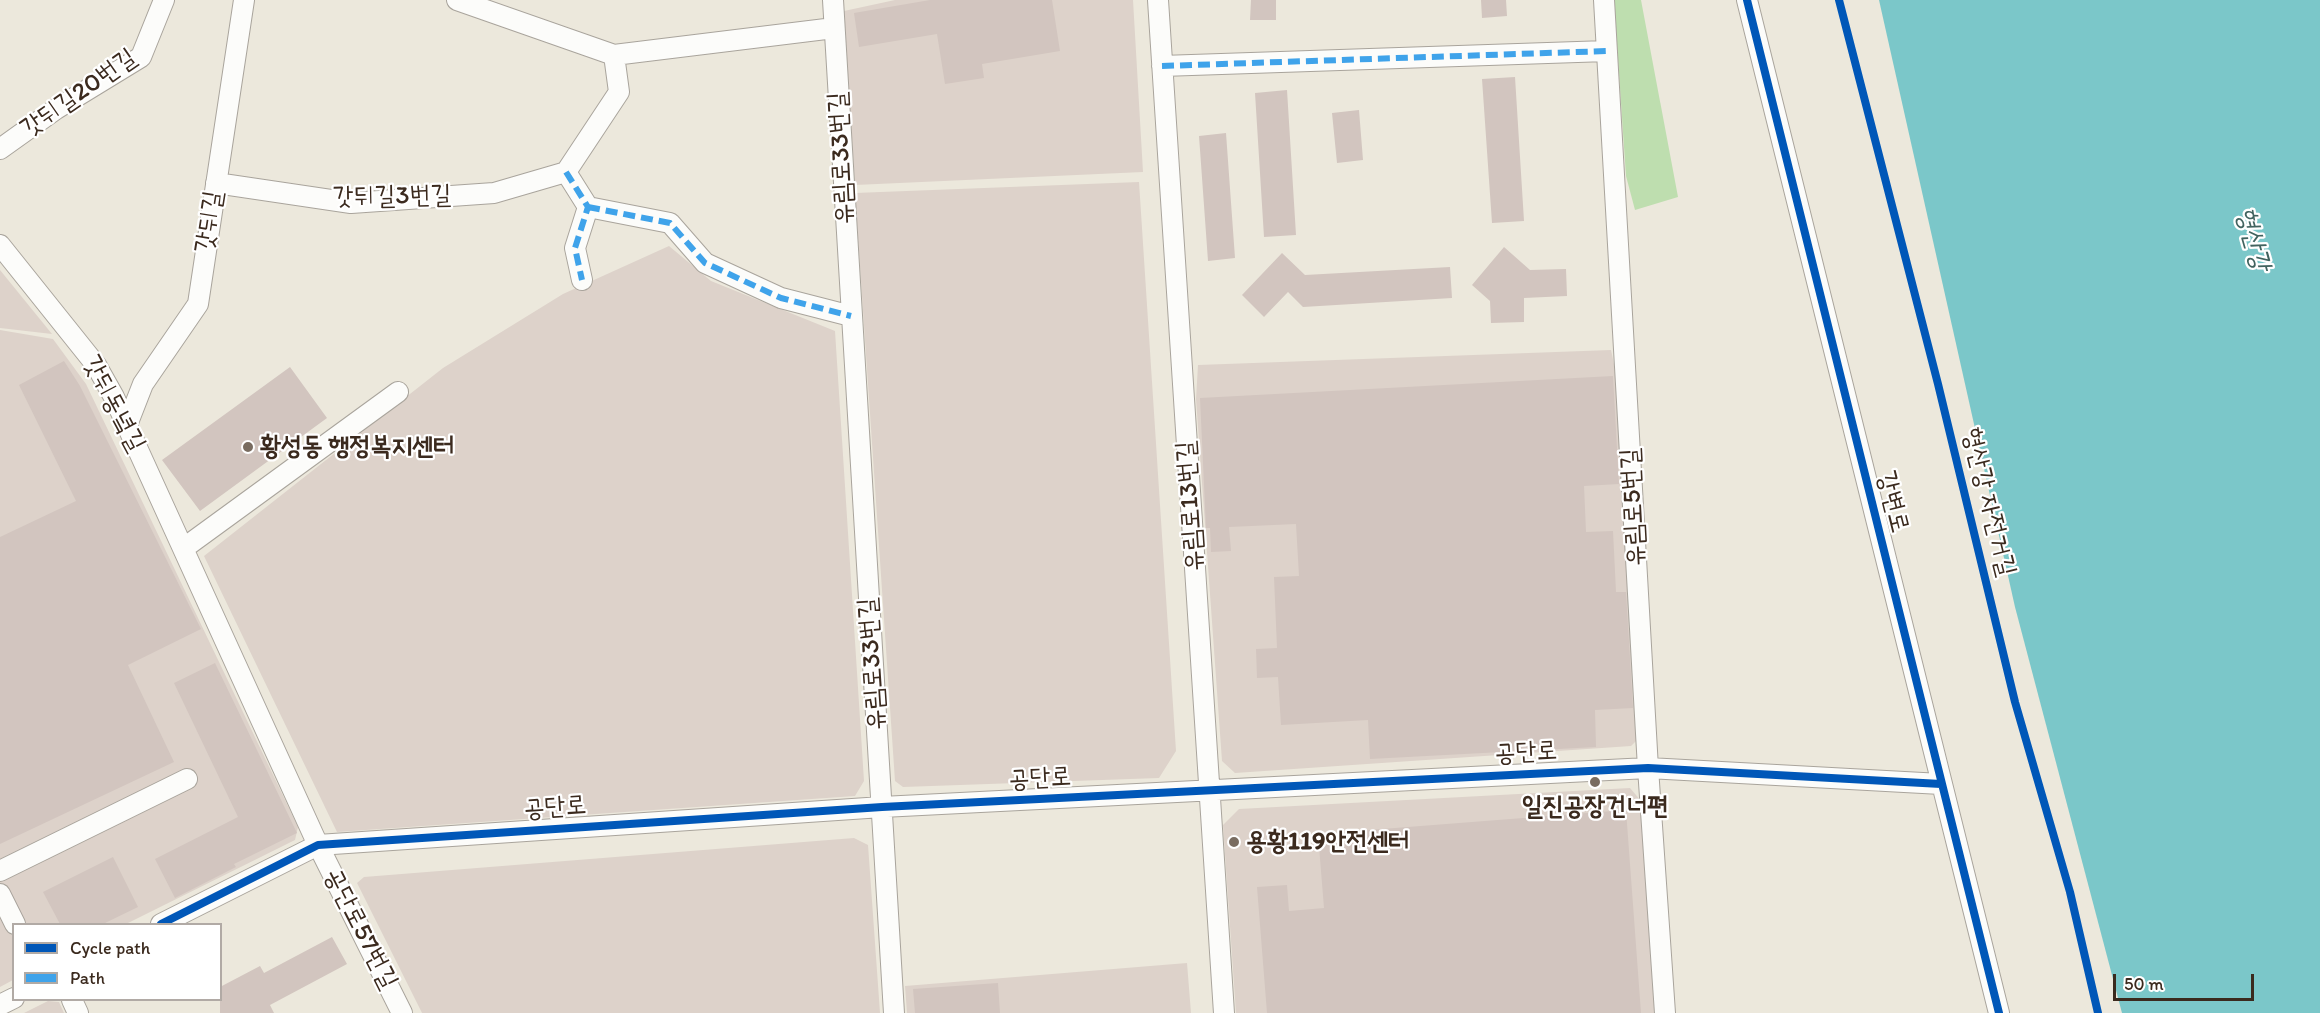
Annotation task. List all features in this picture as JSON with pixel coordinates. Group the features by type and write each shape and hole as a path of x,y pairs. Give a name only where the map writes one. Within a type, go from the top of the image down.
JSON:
{"street":[{"name":"갓뒤길20번길","path":"0,149 56,110 141,57 164,0"},
{"name":"갓뒤길","path":"126,425 143,384 198,304 244,0"},
{"path":"457,0 614,55 834,28"},
{"name":"유림로33번길","path":"832,0 894,1013"},
{"name":"유림로13번길","path":"1158,0 1224,1013"},
{"name":"유림로5번길","path":"1604,0 1648,768 1665,1013"},
{"name":"강변로","path":"1747,0 1999,1013"},
{"path":"1162,66 1607,51"},
{"path":"614,55 620,92 566,172 588,207 670,223 705,263 781,298 851,316"},
{"name":"갓뒤길3번길","path":"216,183 351,203 494,193 566,172"},
{"path":"582,280 575,248 588,207"},
{"name":"갓뒤동녘길","path":"0,245 96,365 184,548 318,845"},
{"path":"184,548 398,392"},
{"name":"공단로","path":"163,923 318,845 882,807 1648,768 1941,784"},
{"path":"0,871 187,779"},
{"name":"공단로57번길","path":"318,845 402,1013"},
{"path":"0,894 14,923"}],"shaded area":[{"path":"895,0 1133,0 1143,172 855,185 844,11"},
{"path":"1139,182 1176,751 1159,778 903,787 895,781 855,193"},
{"path":"669,246 711,281 835,331 864,781 855,796 337,832 204,556 443,368 563,294"},
{"path":"0,270 52,334 0,328"},
{"path":"0,330 53,339 86,384 298,827 295,840 128,923 12,923 12,981 0,987"},
{"path":"1611,350 1617,378 1641,736 1631,746 1235,773 1222,761 1196,399 1198,365"},
{"path":"1630,788 1642,802 1656,1013 1236,1013 1223,825 1239,809"},
{"path":"854,838 868,845 880,1013 422,1013 357,883 364,877"},
{"path":"1187,963 1191,1013 907,1013 905,986"},
{"path":"48,1001 59,1002 64,1013 24,1013"}],"green space":[{"path":"1614,0 1641,0 1678,197 1635,210 1626,176"}],"water":[{"name":"형산강","path":"1879,0 2320,0 2320,1013 2122,1013 2015,607"}],"building":[{"path":"930,0 1052,0 1060,51 982,64 984,78 945,84 937,34 859,47 854,13"},
{"path":"1251,0 1276,0 1276,20 1250,20"},
{"path":"1481,0 1506,0 1507,16 1482,18"},
{"path":"1515,77 1524,221 1492,223 1482,79"},
{"path":"1287,90 1296,235 1264,237 1255,93"},
{"path":"1359,110 1363,160 1337,163 1332,113"},
{"path":"1226,133 1235,258 1208,261 1199,136"},
{"path":"1504,247 1530,270 1566,269 1567,296 1524,298 1524,322 1491,323 1490,301 1472,285"},
{"path":"1282,253 1305,275 1450,267 1452,298 1303,307 1288,292 1264,317 1242,295"},
{"path":"64,361 80,386 201,629 128,665 174,762 0,844 0,537 76,501 19,385"},
{"path":"290,367 327,418 200,511 162,460"},
{"path":"1613,376 1619,484 1584,486 1586,532 1613,531 1616,592 1626,592 1633,708 1595,710 1596,747 1370,759 1368,720 1281,725 1278,677 1257,678 1256,649 1277,648 1274,577 1299,576 1296,524 1229,527 1231,551 1211,552 1210,528 1206,528 1200,398"},
{"path":"215,663 297,833 234,864 236,867 175,898 155,859 238,817 174,683"},
{"path":"1626,810 1641,1013 1267,1013 1257,887 1287,885 1289,911 1324,908 1318,834"},
{"path":"113,857 138,907 105,923 59,923 43,892"},
{"path":"332,937 347,964 270,1005 274,1013 220,1013 222,986 260,966 264,973"},
{"path":"998,983 1000,1013 915,1013 913,989"}],"marked path":[{"path":"1162,66 1607,51"},
{"path":"566,172 588,207 575,248 582,280"},
{"path":"588,207 670,223 705,263 781,298 851,316"}],"cycle path":[{"path":"1747,0 1999,1013"},
{"name":"형산강 자전거길","path":"1839,0 1938,384 2015,702 2070,892 2098,1013"},
{"path":"163,923 318,845 882,807 1648,768 1941,784"}],"place":[{"name":"황성동 행정복지센터","path":"248,447"},
{"name":"일진공장건너편","path":"1595,782"},
{"name":"용황119안전센터","path":"1234,842"}]}
